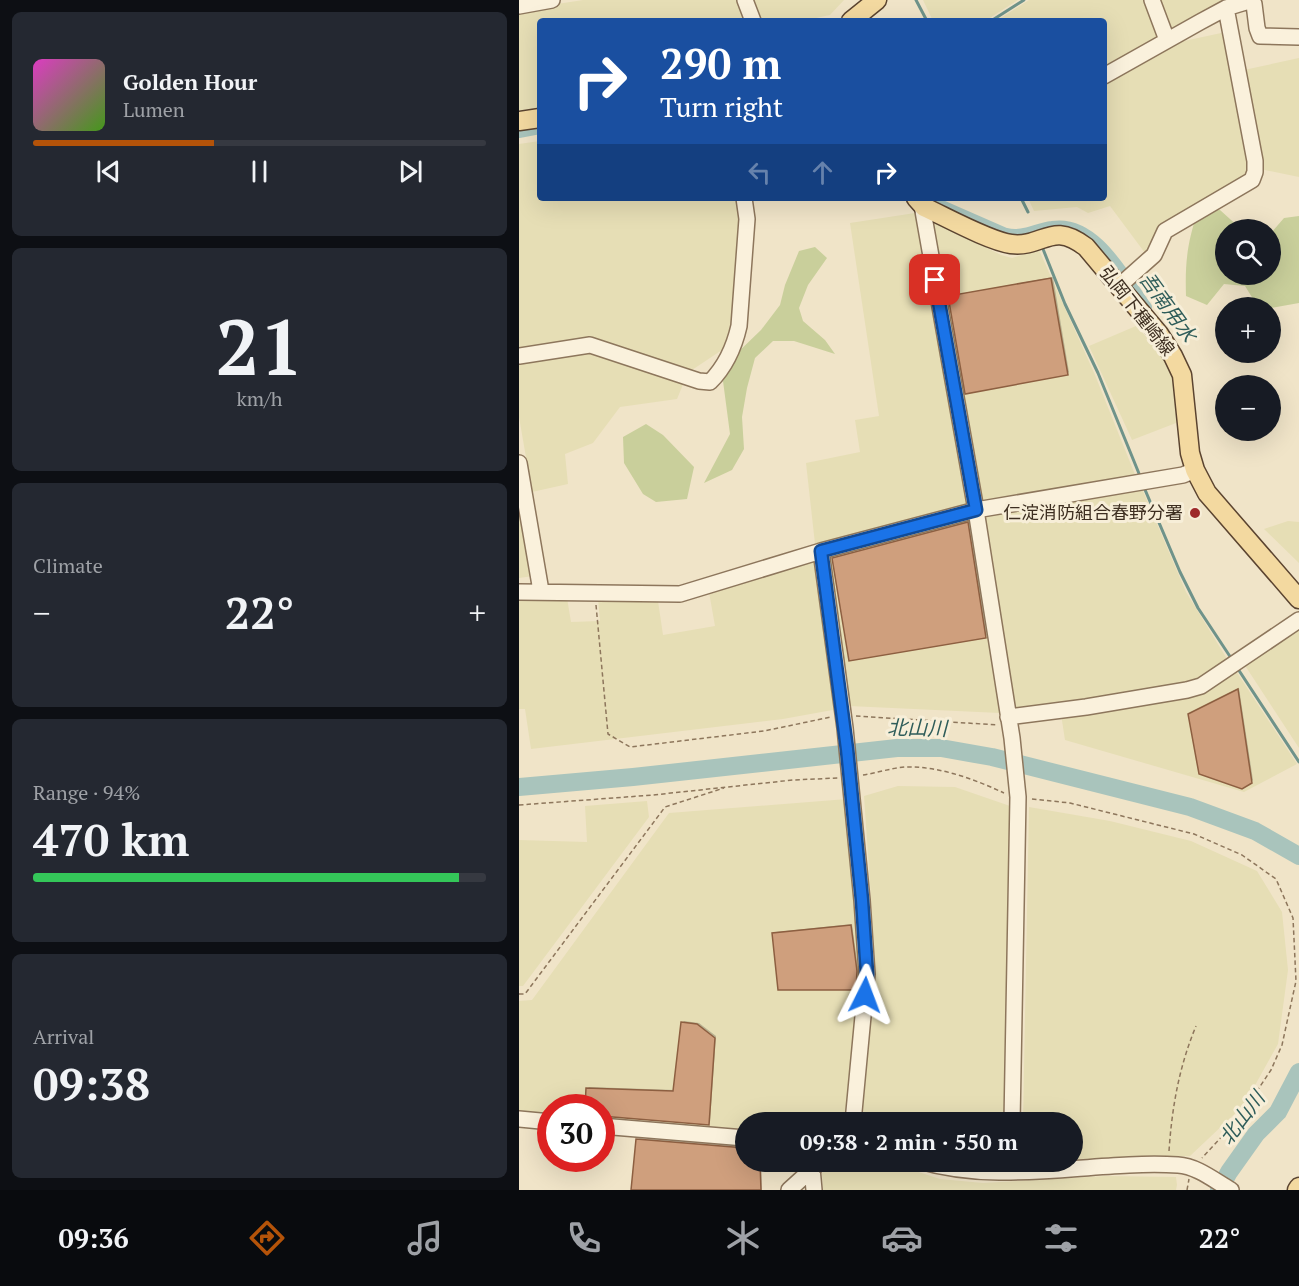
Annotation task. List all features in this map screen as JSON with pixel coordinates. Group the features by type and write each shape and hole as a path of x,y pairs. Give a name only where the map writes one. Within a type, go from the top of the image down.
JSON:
{"main road":[{"path":"855,18 877,0"},
{"path":"519,121 537,118"},
{"name":"弘岡下種崎線","path":"919,201 1006,243 1024,244 1051,234 1075,239 1124,282 1159,334 1182,375 1190,453 1195,470 1207,493 1299,598"}],"street":[{"path":"519,6 552,0"},
{"path":"745,0 752,18"},
{"path":"1152,0 1167,40"},
{"path":"1107,74 1226,8 1249,1 1254,4 1260,36 1299,37"},
{"path":"1124,282 1154,255 1165,231 1252,180 1255,172 1255,161 1226,8"},
{"path":"519,356 590,345 699,381 710,382 728,360 736,343 747,219 744,201"},
{"path":"919,201 923,211 976,510 1019,797 1013,1112"},
{"path":"519,463 541,591"},
{"path":"519,592 679,594 821,551 976,510 1183,475 1195,470"},
{"path":"821,551 844,722 867,974 854,1112"},
{"path":"1010,727 1097,706 1201,686 1299,620"},
{"path":"519,1119 537,1121"},
{"path":"615,1127 735,1137"},
{"path":"1083,1165 1186,1165 1231,1190"},
{"path":"789,1190 808,1172"},
{"path":"814,1190 815,1172"}],"path":[{"path":"595,592 608,734 630,747 844,722 1010,727"},
{"path":"519,805 653,795 904,767 930,769 988,784 1002,792 1019,797 1069,803 1194,834 1242,855 1276,879 1293,918 1296,981 1282,1045 1271,1070 1239,1118 1195,1170"},
{"path":"519,994 525,994 665,807 728,787"},
{"path":"1168,1164 1177,1078 1196,1026"}],"shaded area":[{"path":"583,0 739,0 745,18 537,18 537,109 519,112 519,10"},
{"path":"751,0 844,0 830,15 816,18 758,18"},
{"path":"923,0 1018,0 990,18 932,18"},
{"path":"1029,0 1147,0 1161,38 1107,68 1107,18 1001,18"},
{"path":"1157,0 1235,0 1170,33"},
{"path":"1226,32 1250,165 1248,175 1160,226 1153,243 1145,253 1110,206 1088,213 1077,207 1034,211 1029,201 1107,201 1107,80 1170,44"},
{"path":"1299,58 1299,177 1260,169 1244,70"},
{"path":"537,141 537,201 737,201 741,222 731,344 692,370 591,339 519,351 519,144"},
{"path":"915,213 967,504 815,544 806,463 860,452 855,420 879,416 850,223"},
{"path":"927,218 1001,255 1012,258 1039,250 1095,375 1136,477 980,504"},
{"path":"1136,326 1156,347 1168,366 1175,386 1177,405 1176,423 1132,440 1089,346"},
{"path":"584,352 684,382 677,399 620,407 593,443 565,454 568,484 532,492 519,417 519,363"},
{"path":"1140,484 1186,592 1229,662 1188,686 1011,714 979,512"},
{"path":"519,501 533,576 519,578"},
{"path":"972,515 1000,713 849,706 825,555"},
{"path":"1288,521 1299,522 1299,563 1264,529"},
{"path":"817,558 838,709 783,719 531,749 525,709 519,709 519,599 567,598 571,622 600,621 598,598 658,601 663,635 715,626 709,592"},
{"path":"1299,630 1299,748 1244,664"},
{"path":"1234,668 1297,764 1244,792 1065,740 1061,714 1184,695"},
{"path":"898,786 955,787 1010,806 1005,1112 859,1112 876,972 864,796"},
{"path":"847,799 862,976 848,1112 735,1112 735,1128 615,1120 615,1094 537,1094 537,1115 519,1114 519,1001 532,1000 669,813"},
{"path":"647,801 649,817 523,986 519,986 519,840 587,842 585,806"},
{"path":"1029,807 1110,821 1191,841 1257,871 1282,912 1288,970 1278,1044 1244,1105 1190,1156 1083,1160 1083,1112 1023,1112"},
{"path":"919,1172 940,1179 983,1183 1106,1176 1176,1177 1177,1185 1176,1190 823,1190 822,1173"}],"green space":[{"path":"1220,210 1230,219 1215,219 1215,285 1223,285 1207,305 1186,296 1187,253 1198,211"},
{"path":"1299,216 1299,303 1281,306 1281,297 1252,297 1245,286 1234,285 1281,285 1281,221 1284,218"},
{"path":"815,247 827,258 808,285 799,308 803,321 825,340 835,354 794,341 773,341 755,358 742,417 744,449 732,470 704,483 730,434 723,381 734,356 761,330 780,305 785,285 799,251"},
{"path":"646,424 663,435 694,467 687,499 656,502 643,494 624,463 623,437"}],"building":[{"path":"1051,278 1068,375 965,394 948,296"},
{"path":"968,522 986,638 849,661 832,558"},
{"path":"1238,689 1252,783 1242,789 1199,774 1188,714"},
{"path":"851,925 857,971 856,990 778,990 772,933"},
{"path":"681,1022 697,1024 715,1038 709,1125 615,1117 615,1094 586,1094 586,1088 673,1091"},
{"path":"636,1139 735,1147 735,1172 760,1172 761,1190 631,1190"}],"waterway":[{"path":"916,0 925,18"},
{"path":"996,18 1024,0"},
{"name":"吾南用水","path":"519,133 537,130"},
{"name":"吾南用水","path":"933,201 1006,233 1024,233 1052,226 1068,226 1082,231 1108,253 1147,307"},
{"path":"1022,201 1028,212"},
{"path":"1043,249 1065,304 1098,373 1140,476"},
{"path":"1143,485 1198,608 1233,661"},
{"path":"1238,669 1299,762"},
{"name":"北山川","path":"519,787 897,748 941,748 992,757 1190,807 1255,831 1299,856"},
{"name":"北山川","path":"1219,1190 1256,1134 1278,1112 1299,1072"}],"place":[{"name":"仁淀消防組合春野分署","path":"1195,513"}],"route":[{"path":"865,995 867,974 862,900 847,749 821,551 976,510 935,280"}]}
